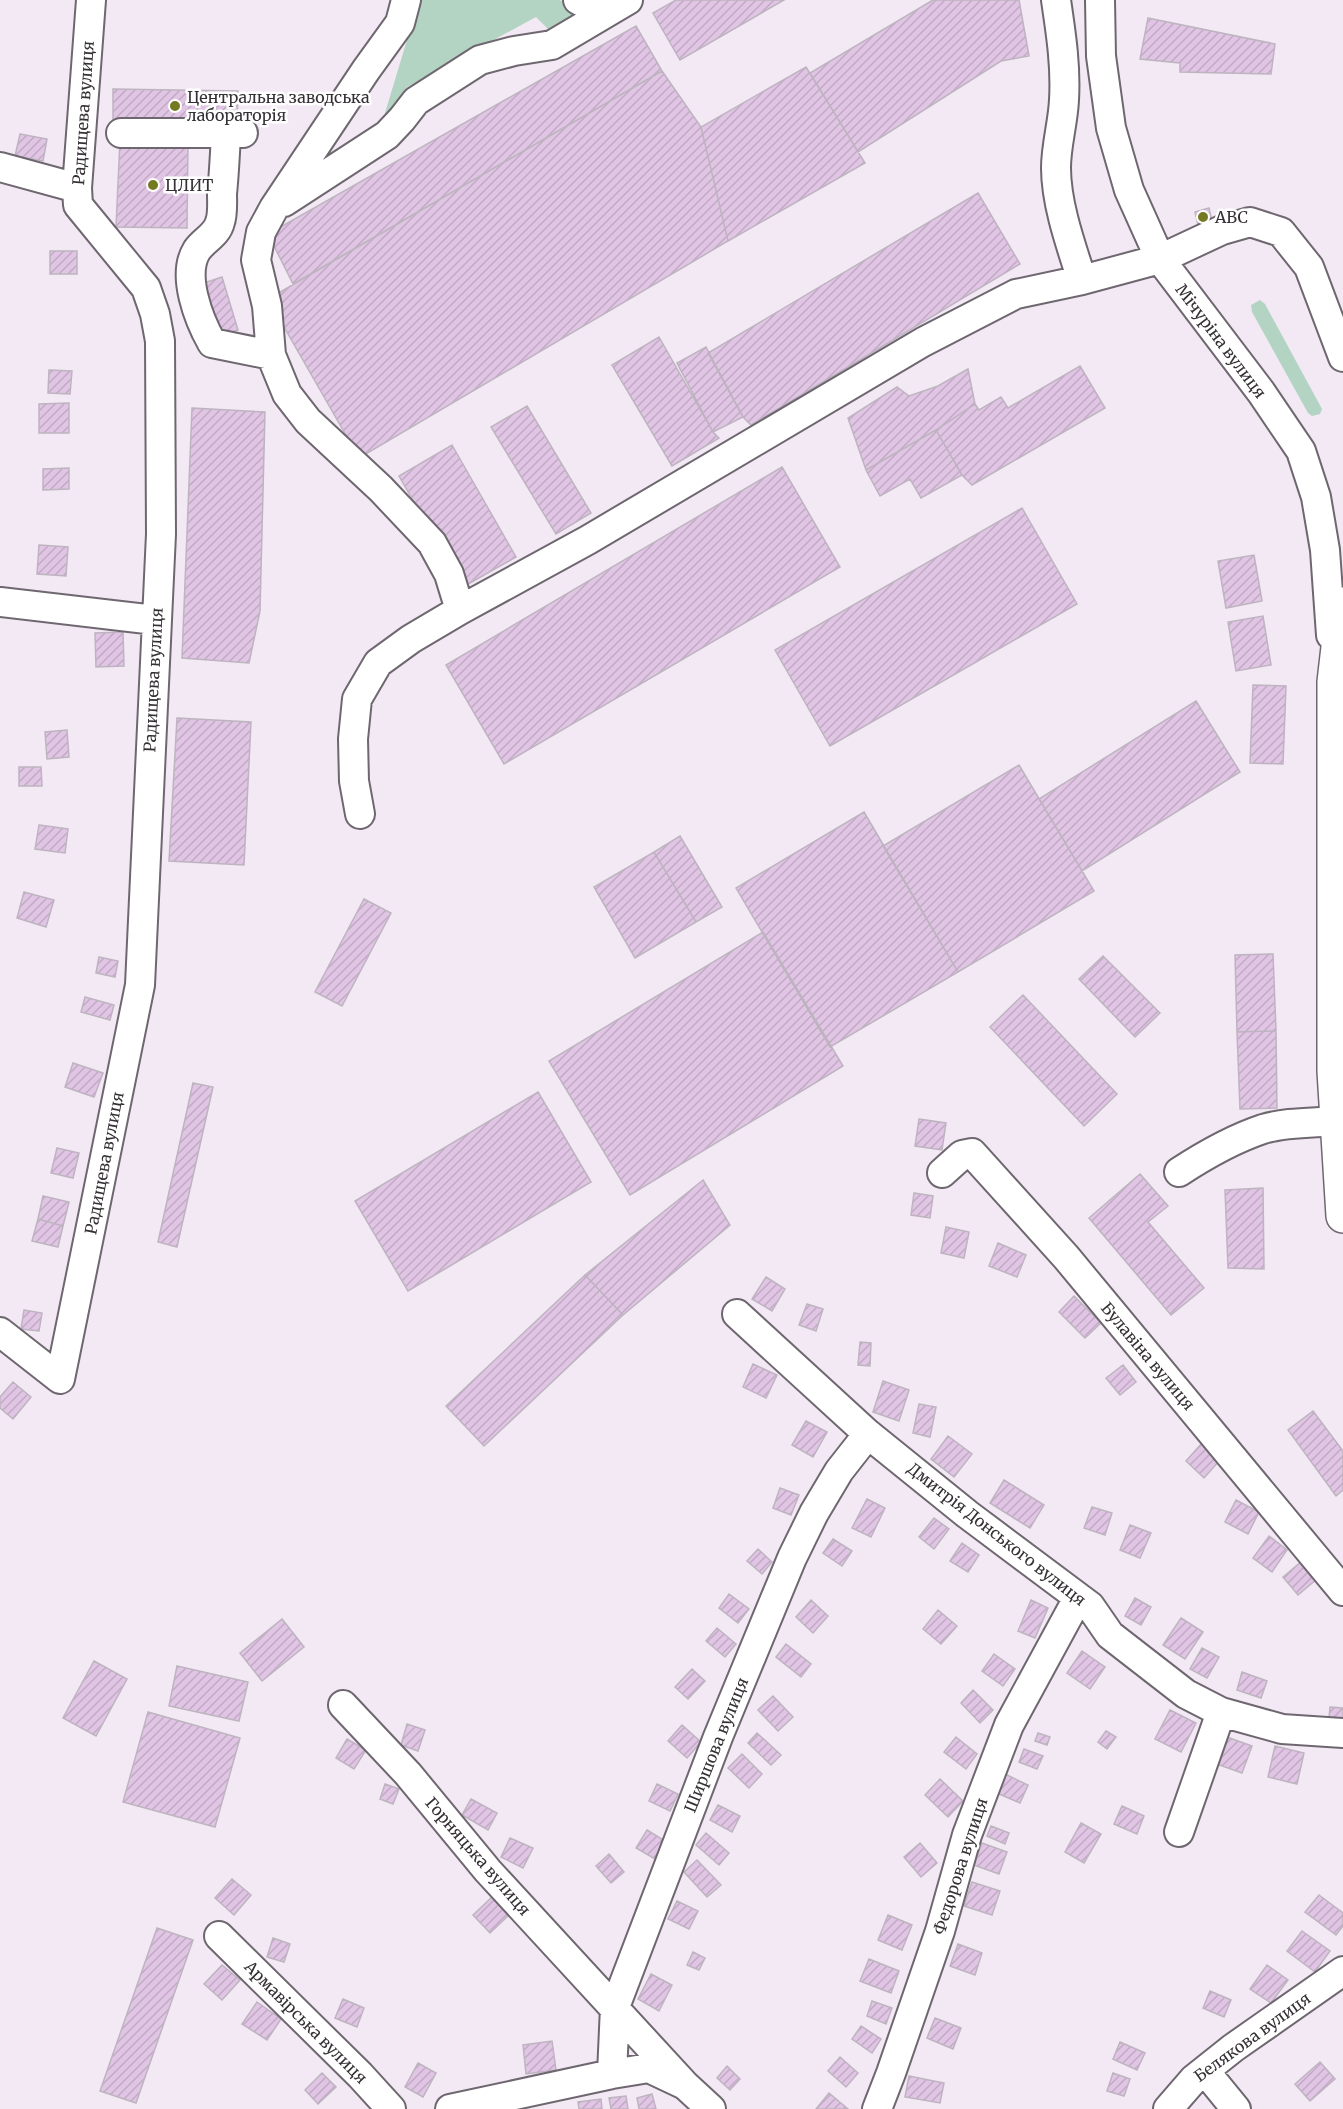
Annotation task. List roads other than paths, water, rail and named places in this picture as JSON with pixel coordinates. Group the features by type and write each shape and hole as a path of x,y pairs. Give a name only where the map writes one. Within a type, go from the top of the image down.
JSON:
{"main road":[{"path":"1343,604 1334,682 1339,976 1334,1071 1343,1216"}],"street":[{"name":"Радищева вулиця","path":"0,1332 60,1379 140,985 160,534 160,341 155,314 146,288 78,205 77,188 91,0"},
{"path":"406,0 400,23 274,208 261,232 256,260 267,306 271,355 287,394 308,421 381,489 432,543 449,574 460,610"},
{"path":"578,0 616,7"},
{"path":"1056,0 1065,62 1064,102 1056,170 1071,245 1082,280"},
{"name":"Мічуріна вулиця","path":"1100,0 1101,56 1110,128 1129,190 1160,259 1261,393 1301,451 1316,497 1325,550 1334,682"},
{"path":"274,208 387,135 416,101 480,60 514,51 552,45 616,7"},
{"path":"121,133 235,134 220,223 210,238 197,249 192,263 191,281 201,325 212,343 271,355"},
{"path":"0,167 77,188"},
{"path":"360,814 354,781 353,739 357,699 378,663 411,639 460,610 588,540 924,342 1016,294 1082,280 1160,259 1222,230 1250,222 1281,232 1309,267 1343,357"},
{"path":"0,602 155,620"},
{"path":"1179,1172 1216,1150 1263,1129 1339,1132"},
{"name":"Булавіна вулиця","path":"942,1173 962,1155 972,1153 1066,1257 1343,1591"},
{"name":"Дмитрія Донського вулиця","path":"737,1314 868,1434 967,1514 1090,1606 1110,1635 1186,1694 1221,1712 1282,1729 1343,1733"},
{"name":"Ширшова вулиця","path":"612,2073 615,2007 718,1737 792,1558 814,1513 839,1471 868,1434"},
{"name":"Федорова вулиця","path":"877,2109 940,1931 967,1835 1009,1725 1078,1598"},
{"name":"Горняцька вулиця","path":"344,1705 408,1774 488,1871 685,2085"},
{"path":"1179,1832 1221,1712"},
{"name":"Армавірська вулиця","path":"219,1936 360,2075 391,2109"},
{"name":"Белякова вулиця","path":"1168,2109 1194,2079 1233,2048 1343,1971"},
{"path":"450,2109 612,2073 649,2068 685,2085 711,2109"},
{"path":"1205,2071 1236,2109"}],"place":[{"name":"Центральна заводська лабораторія","path":"175,106"},
{"name":"ЦЛИТ","path":"153,185"},
{"name":"ABC","path":"1203,217"}]}
